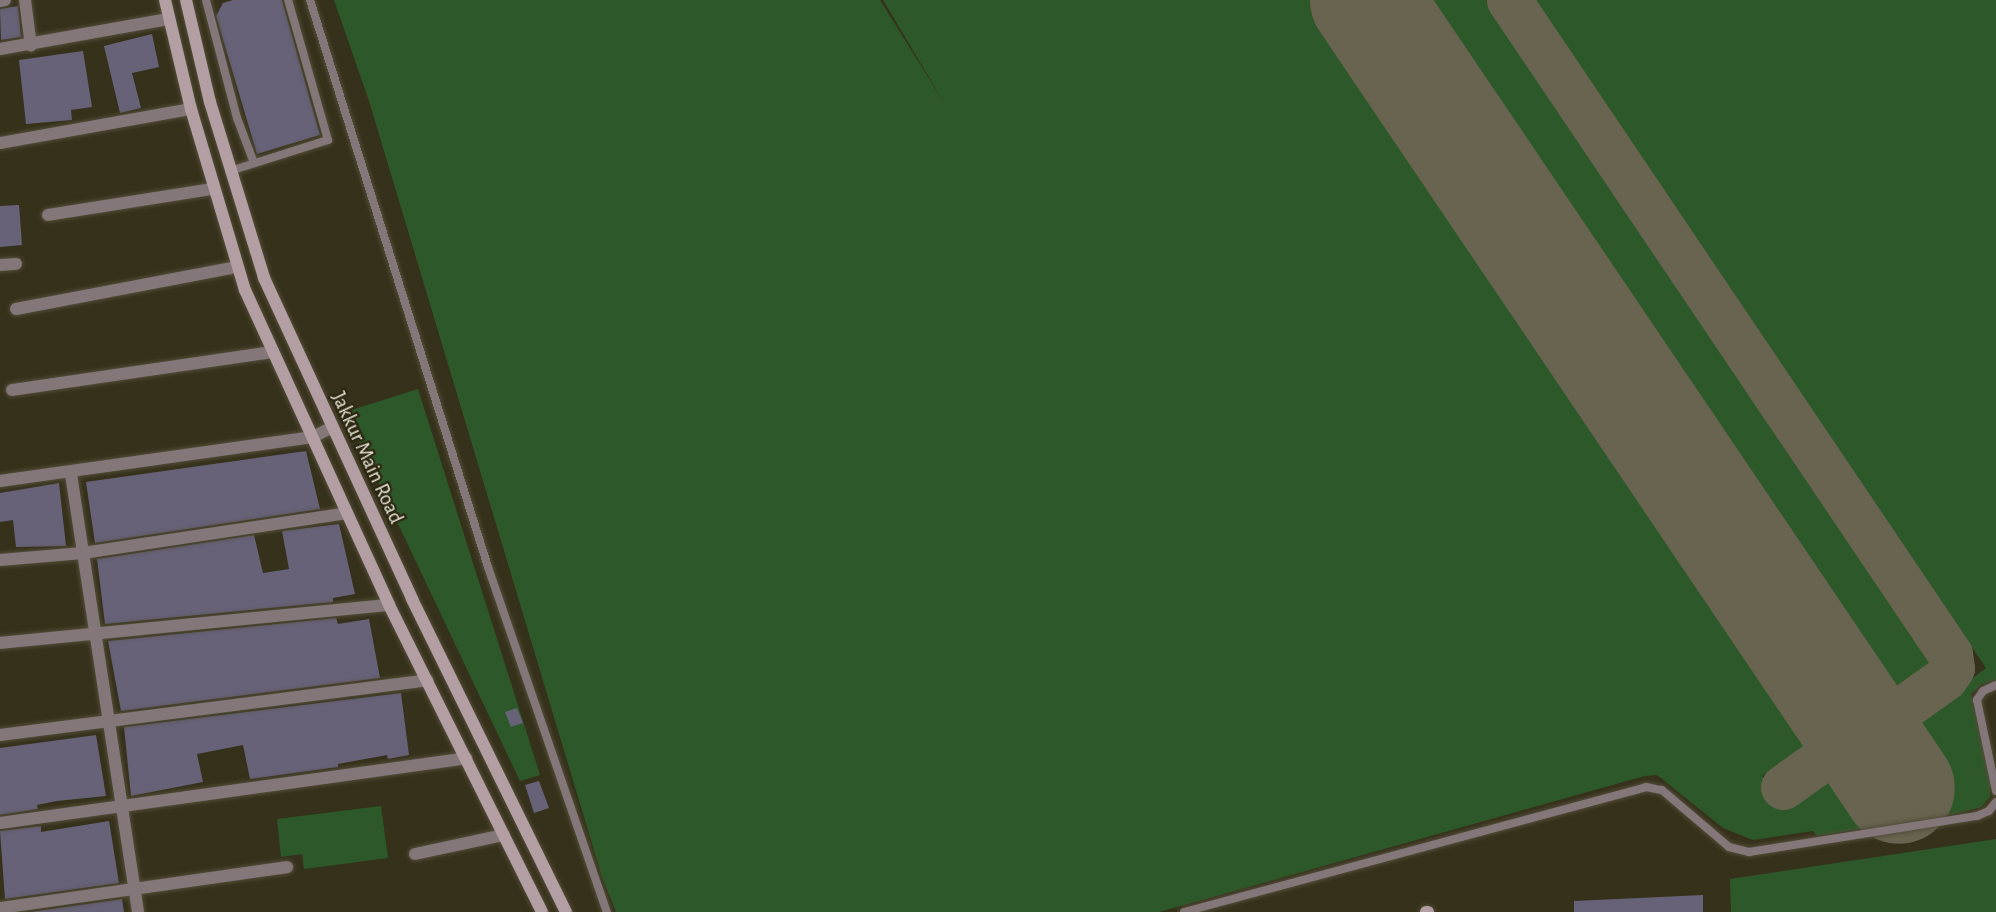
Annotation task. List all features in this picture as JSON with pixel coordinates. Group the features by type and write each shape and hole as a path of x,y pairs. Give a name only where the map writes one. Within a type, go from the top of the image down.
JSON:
{"main road":[{"name":"Jakkur Main Road","path":"165,0 191,109 236,267 389,605 542,912"},
{"name":"Jakkur Main Road","path":"186,0 230,171 264,278 331,428 566,912"}],"street":[{"path":"0,1 5,0"},
{"path":"25,0 31,46"},
{"path":"0,49 31,46 168,19"},
{"path":"0,143 191,109"},
{"path":"48,215 213,189"},
{"path":"0,265 16,264"},
{"path":"16,309 236,267"},
{"path":"12,390 273,352"},
{"path":"0,481 70,474 313,437 331,428"},
{"path":"70,474 138,912"},
{"path":"0,560 83,553 347,513"},
{"path":"0,643 389,605"},
{"path":"0,735 427,680"},
{"path":"0,824 121,805 466,758"},
{"path":"415,854 504,835"},
{"path":"0,908 287,867"}],"lane":[{"path":"207,0 237,118 254,163"},
{"path":"230,171 328,140 288,0"},
{"path":"310,0 488,567 607,912"},
{"path":"1996,685 1983,692 1977,700 1996,791"},
{"path":"1184,912 1646,788 1662,790 1729,847 1749,852 1977,816 1989,811 1996,802"}],"green space":[{"path":"334,0 880,0 946,106 883,0 1335,0 1827,724 1824,737 1762,776 1789,805 1850,763 1857,767 1883,804 1926,775 1911,756 1913,724 1986,668 1533,0 1996,0 1996,680 1982,684 1971,694 1991,784 1990,797 1981,807 1955,814 1817,836 1813,831 1753,840 1723,828 1657,775 1645,776 1159,912 616,912 602,877 369,101"},
{"path":"1400,0 1486,0 1928,647 1932,658 1929,667 1884,695 1869,694"},
{"path":"418,389 540,775 520,781 345,412"},
{"path":"381,806 388,858 304,869 302,854 281,857 277,819"},
{"path":"1996,839 1996,912 1731,912 1730,879"}],"building":[{"path":"233,0 282,0 320,135 257,154 216,16 223,3"},
{"path":"18,6 21,37 1,40 0,9"},
{"path":"152,34 159,67 132,73 141,108 120,113 104,46"},
{"path":"83,51 92,107 71,110 72,120 26,124 19,60"},
{"path":"19,205 22,245 0,247 0,206"},
{"path":"306,451 320,509 95,543 86,482"},
{"path":"59,483 66,546 16,547 13,520 0,522 0,493"},
{"path":"339,524 355,594 333,598 333,602 105,624 97,559 254,535 263,573 289,569 282,531"},
{"path":"336,618 338,624 369,619 380,678 121,711 108,641"},
{"path":"401,693 409,755 388,759 387,755 338,764 338,767 250,779 243,745 197,754 203,782 131,796 124,727"},
{"path":"517,708 523,723 511,727 505,712"},
{"path":"96,735 106,796 57,801 37,805 38,809 0,815 0,748"},
{"path":"539,781 549,808 534,813 525,785"},
{"path":"109,821 119,883 5,899 0,831 41,826 41,832"},
{"path":"1703,895 1703,912 1574,912 1574,901"},
{"path":"122,899 124,912 30,912"}],"taxiway":[{"path":"1509,0 1950,654 1952,668 1945,678 1885,721 1872,726 1851,717"},
{"path":"1783,787 1852,738 1855,731 1851,717"}],"runway":[{"path":"1366,0 1899,788"}]}
